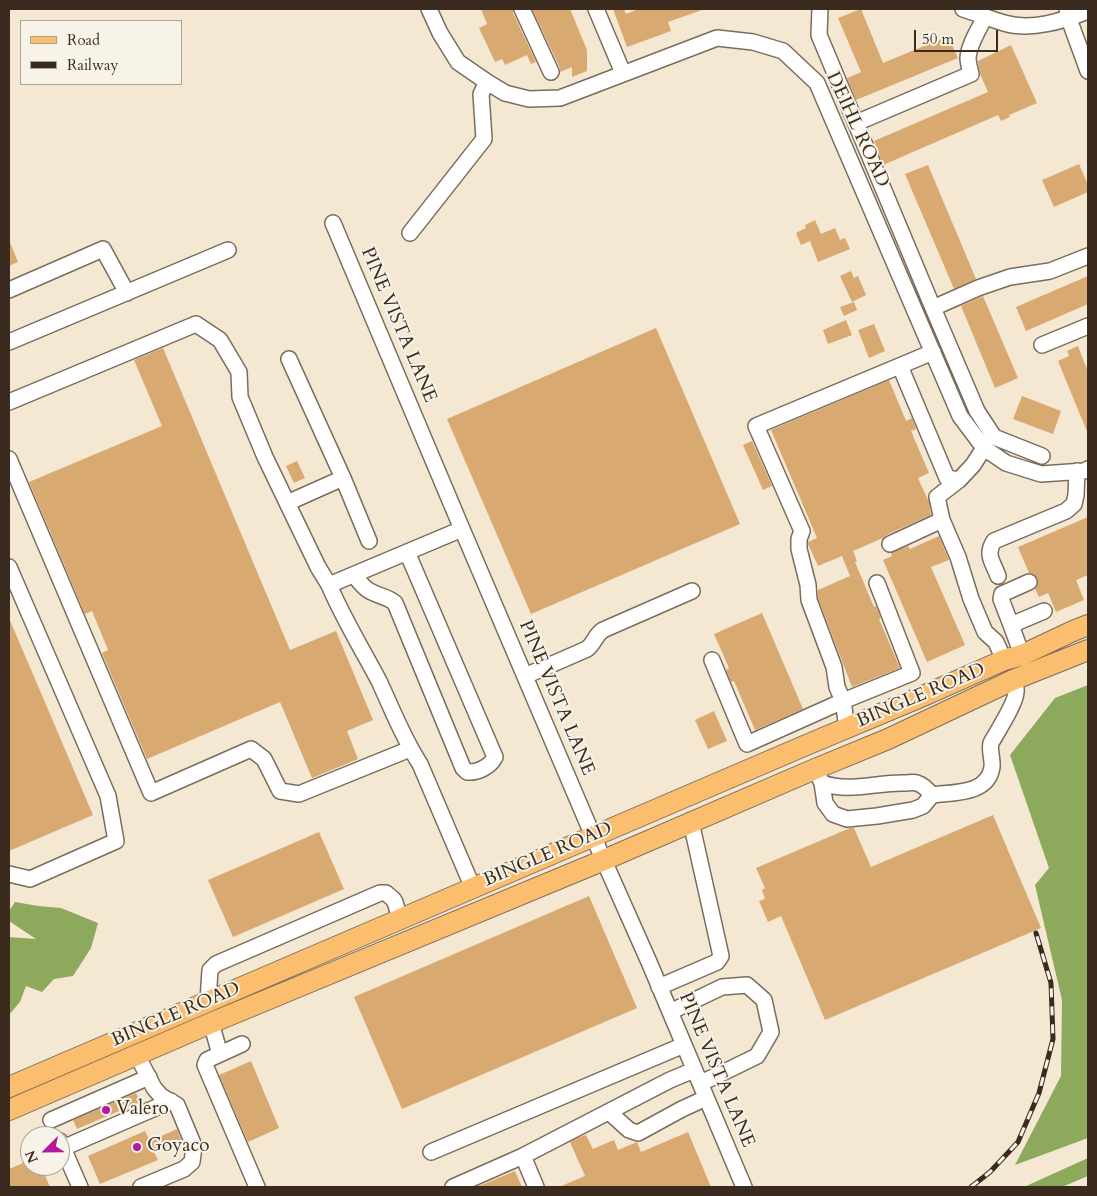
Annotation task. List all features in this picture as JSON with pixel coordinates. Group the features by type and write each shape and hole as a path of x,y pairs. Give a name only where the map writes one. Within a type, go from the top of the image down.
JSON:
{"main road":[{"name":"BINGLE ROAD","path":"9,1087 1088,625"},
{"name":"BINGLE ROAD","path":"9,1110 211,1023 691,822 818,776 888,739 1014,680 1088,650"},
{"path":"1013,657 1014,680"},
{"path":"804,746 818,776"},
{"path":"400,919 409,940"},
{"path":"208,1001 211,1023"},
{"path":"32,1077 40,1096"}],"street":[{"name":"DEIHL ROAD","path":"429,9 440,33 458,62 505,93 529,99 560,98 717,38 752,42 783,51 817,83 960,416 984,448 1006,463 1041,474 1083,470"},
{"path":"522,9 550,72"},
{"path":"596,9 623,73"},
{"path":"820,9 819,36 932,308 978,410 994,437 1042,456"},
{"path":"963,9 1006,24 1033,26 1068,14 1088,11"},
{"path":"1068,14 1088,71"},
{"path":"856,123 970,74 968,59 973,42 985,17"},
{"path":"410,233 484,139 481,94 486,82"},
{"name":"PINE VISTA LANE","path":"333,223 744,1187"},
{"path":"9,290 103,249 127,293"},
{"path":"9,342 228,250"},
{"path":"932,308 978,288 1010,278 1050,271 1088,256"},
{"path":"9,402 196,324 220,340 239,372 240,396 265,457 318,567 378,681 410,749 420,764 473,888"},
{"path":"1042,345 1088,326"},
{"path":"847,728 843,701 837,687 834,667 809,600 808,585 799,549 802,531 756,426 933,352"},
{"path":"290,360 369,541"},
{"path":"900,366 947,478 959,480"},
{"path":"984,448 973,465 959,480 937,497 942,520 958,557 971,599 985,632 1013,657"},
{"path":"9,459 151,793 251,749 264,759 280,791 299,794 410,749"},
{"path":"998,576 989,554 989,548 994,541 1066,511 1074,504 1083,470"},
{"path":"287,503 343,478"},
{"path":"890,544 942,520"},
{"path":"328,585 462,529"},
{"path":"354,575 367,590 385,597 395,604 463,768 471,773 481,769 489,765 495,758 407,552"},
{"path":"9,567 108,796 116,841 30,879 9,874"},
{"path":"1013,657 1011,625 1001,599 1002,594 1029,582"},
{"path":"876,583 923,696"},
{"path":"525,676 587,648 592,645 598,633 692,591"},
{"path":"1011,625 1044,611"},
{"path":"712,660 755,767"},
{"path":"747,744 843,701 912,673"},
{"path":"818,776 825,803 834,814 847,819 912,810 923,806 932,794 969,791 977,788 989,776 992,765 990,747 1016,695 1014,680"},
{"path":"818,776 832,786 847,788 917,783 926,787 932,794"},
{"path":"659,987 717,962 721,956 691,822"},
{"path":"208,1001 210,970 216,964 371,897 383,893 388,894 395,902 400,919"},
{"path":"453,1187 523,1156 670,1080 697,1076 714,1078 758,1056 771,1032 764,1000 747,984 722,987 670,1012"},
{"path":"211,1023 220,1054"},
{"path":"242,1044 207,1060 205,1065 257,1187"},
{"path":"431,1152 684,1046"},
{"path":"137,1055 157,1092 177,1105 194,1146 192,1162 184,1169 142,1187"},
{"path":"85,1077 95,1101"},
{"path":"51,1120 149,1077"},
{"path":"40,1096 54,1126"},
{"path":"610,1112 630,1130 638,1133 706,1098"},
{"path":"70,1137 171,1101"},
{"path":"523,1156 536,1187"},
{"path":"70,1164 80,1187"}],"green space":[{"path":"1088,685 1088,1138 1015,1165 1061,1076 1062,1000 1035,885 1049,868 1010,755 1055,698"},
{"path":"15,902 61,908 98,923 91,948 73,976 54,979 42,992 26,986 20,1002 9,1015 9,937 36,939 9,921 9,911"},
{"path":"1088,1158 1088,1176 1062,1187 1024,1187"}],"building":[{"path":"481,9 513,9 513,13 536,62 531,64 527,55 505,65 502,59 495,62 479,28 487,24"},
{"path":"532,9 570,9 587,50 587,71 572,77 572,67 560,72 560,68"},
{"path":"613,9 624,9 626,14 639,9 702,10 668,22 671,31 627,47"},
{"path":"861,9 883,63 948,36 958,58 856,100 847,78 861,72 838,18"},
{"path":"1011,45 1037,103 1009,115 1010,117 1001,121 998,115 883,165 874,141 988,92 980,74 978,61"},
{"path":"1079,164 1088,185 1088,192 1054,207 1042,180"},
{"path":"928,165 976,279 954,289 905,174"},
{"path":"815,220 821,234 835,228 840,240 845,238 850,249 818,262 810,241 801,245 796,233 806,228 805,225"},
{"path":"9,240 18,262 9,266"},
{"path":"851,271 854,278 858,276 866,295 852,302 840,276"},
{"path":"1088,276 1088,304 1026,331 1016,307"},
{"path":"983,296 1018,378 995,388 961,306"},
{"path":"854,302 857,310 844,316 840,307"},
{"path":"846,320 852,335 828,344 823,330"},
{"path":"874,324 885,351 869,358 858,330"},
{"path":"656,328 740,524 531,614 447,419"},
{"path":"1078,346 1088,372 1088,434 1058,361 1069,356 1067,351"},
{"path":"163,348 290,650 336,631 373,720 347,731 358,759 312,778 280,702 147,759 102,653 108,650 92,611 85,614 29,482 162,426 134,360"},
{"path":"889,380 906,421 912,418 916,429 911,431 929,473 918,478 929,502 931,515 853,551 857,561 855,562 874,607 876,606 881,618 879,619 900,668 852,687 818,598 818,590 850,576 842,556 818,566 808,544 808,542 817,538 771,430"},
{"path":"1022,396 1061,411 1053,434 1013,419"},
{"path":"752,441 772,486 763,490 743,445"},
{"path":"297,461 305,478 294,483 286,466"},
{"path":"1088,517 1088,575 1076,580 1084,600 1056,612 1048,593 1039,597 1035,589 1038,579 1034,574 1029,573 1018,547"},
{"path":"939,536 949,560 931,567 965,645 927,662 883,560 892,556 891,553 908,546 910,549"},
{"path":"762,613 803,709 755,730 734,681 731,682 726,670 729,668 714,634"},
{"path":"9,618 93,815 9,851"},
{"path":"714,711 727,741 708,749 695,720"},
{"path":"993,815 1041,928 825,1020 781,916 768,922 759,901 765,899 762,890 765,888 756,868 850,828 854,828 871,867"},
{"path":"319,832 344,889 233,937 208,880"},
{"path":"589,896 637,1008 402,1109 354,997"},
{"path":"251,1061 279,1128 248,1142 219,1075"},
{"name":"Valero","path":"136,1093 140,1102 77,1129 73,1120"},
{"path":"177,1129 181,1140 154,1152 158,1160 100,1184 88,1156 145,1131 150,1141"},
{"path":"688,1132 711,1187 559,1187 585,1176 570,1142 577,1138 586,1135 593,1149 614,1140 618,1150 637,1142 641,1152"},
{"path":"20,1164 20,1176 45,1176 50,1187 9,1187 9,1169"},
{"path":"515,1171 522,1187 477,1187"}],"railway":[{"path":"971,1187 990,1172 1018,1142 1039,1093 1053,1039 1051,983 1036,933"}],"place":[{"name":"Valero","path":"106,1110"},
{"name":"Goyaco","path":"137,1147"}]}
